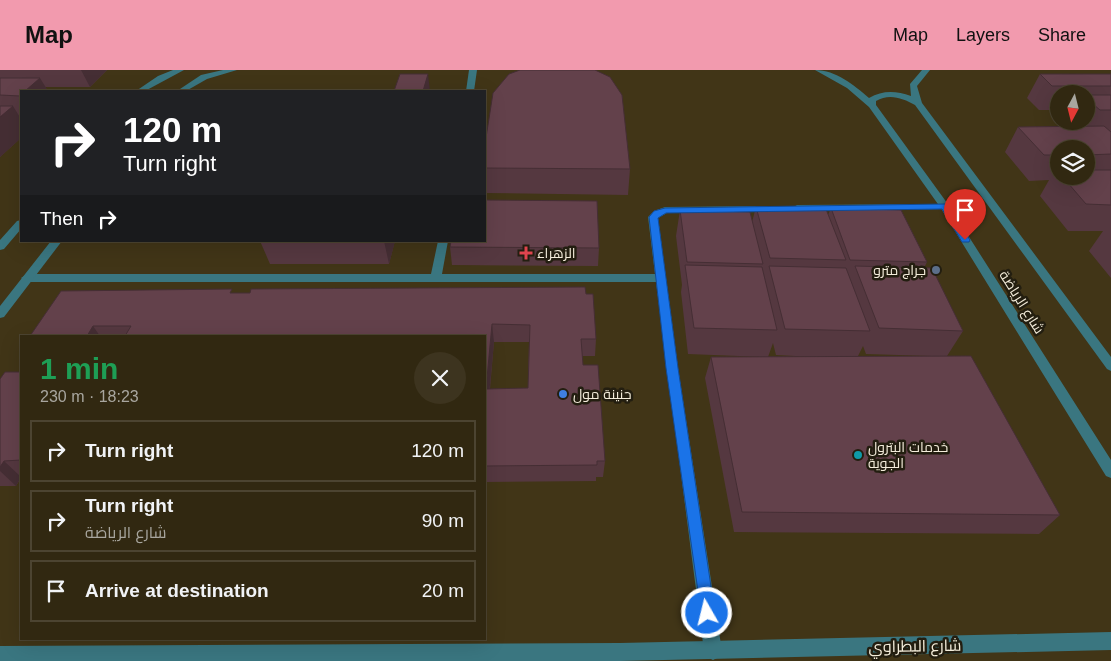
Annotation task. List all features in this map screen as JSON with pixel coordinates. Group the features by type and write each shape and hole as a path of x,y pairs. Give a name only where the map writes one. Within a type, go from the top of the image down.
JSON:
{"street":[{"path":"142,90 160,78 180,70"},
{"path":"183,90 204,77 234,70"},
{"path":"470,90 473,70"},
{"name":"شارع الرياضة","path":"819,70 842,81 872,105 945,207 1111,472"},
{"path":"926,70 913,86 918,103 1111,366"},
{"path":"872,105 872,100 883,95 902,96 918,103"},
{"path":"713,651 653,217 665,210 945,207"},
{"path":"0,247 20,224"},
{"path":"0,314 56,242"},
{"path":"436,278 443,242"},
{"path":"27,278 660,278"},
{"name":"شارع البطراوي","path":"0,655 713,651 1111,641"}],"building":[{"path":"520,70 595,70 610,77 622,95 630,169 486,168 486,138 493,93 509,74"},
{"path":"400,74 428,74 423,90 394,90"},
{"path":"1040,74 1111,74 1111,86 1051,85"},
{"path":"0,78 40,78 26,90 20,90 20,96 0,95"},
{"path":"1095,95 1111,95 1111,110 1100,110 1095,106"},
{"path":"0,106 13,106 0,117"},
{"path":"1095,126 1104,126 1111,132 1111,154 1095,155 1095,140 1050,140 1050,155 1044,155 1018,127 1050,127 1050,130 1095,130"},
{"path":"1095,170 1111,170 1111,205 1086,204 1070,185 1095,185"},
{"path":"486,200 597,201 599,248 450,247 451,242 486,242"},
{"path":"756,207 826,209 846,260 770,258"},
{"path":"831,208 901,210 927,262 850,260"},
{"path":"680,210 750,212 763,264 687,262"},
{"path":"685,265 762,267 777,330 694,328"},
{"path":"769,266 846,268 870,331 785,329"},
{"path":"855,266 932,268 963,331 879,328"},
{"name":"جنينة مول","path":"585,287 586,294 593,294 596,339 581,339 583,365 598,365 605,461 597,461 597,465 486,466 486,389 486,335 126,335 131,326 93,326 88,335 31,335 61,291 232,289 230,293 250,293 251,289","holes":["492,324 530,325 528,388 486,389"]},
{"name":"خدمات البترول الجوية","path":"971,356 1060,515 742,512 711,357"},
{"path":"5,372 20,372 20,460 4,461 0,467 0,379"}],"place":[{"name":"الزهراء","path":"526,253"},
{"name":"جراج مترو","path":"936,270"},
{"name":"جنينة مول","path":"563,394"},
{"name":"خدمات البترول الجوية","path":"858,455"}],"route":[{"path":"707,613 672,368 653,217 665,210 945,207 965,240"}]}
